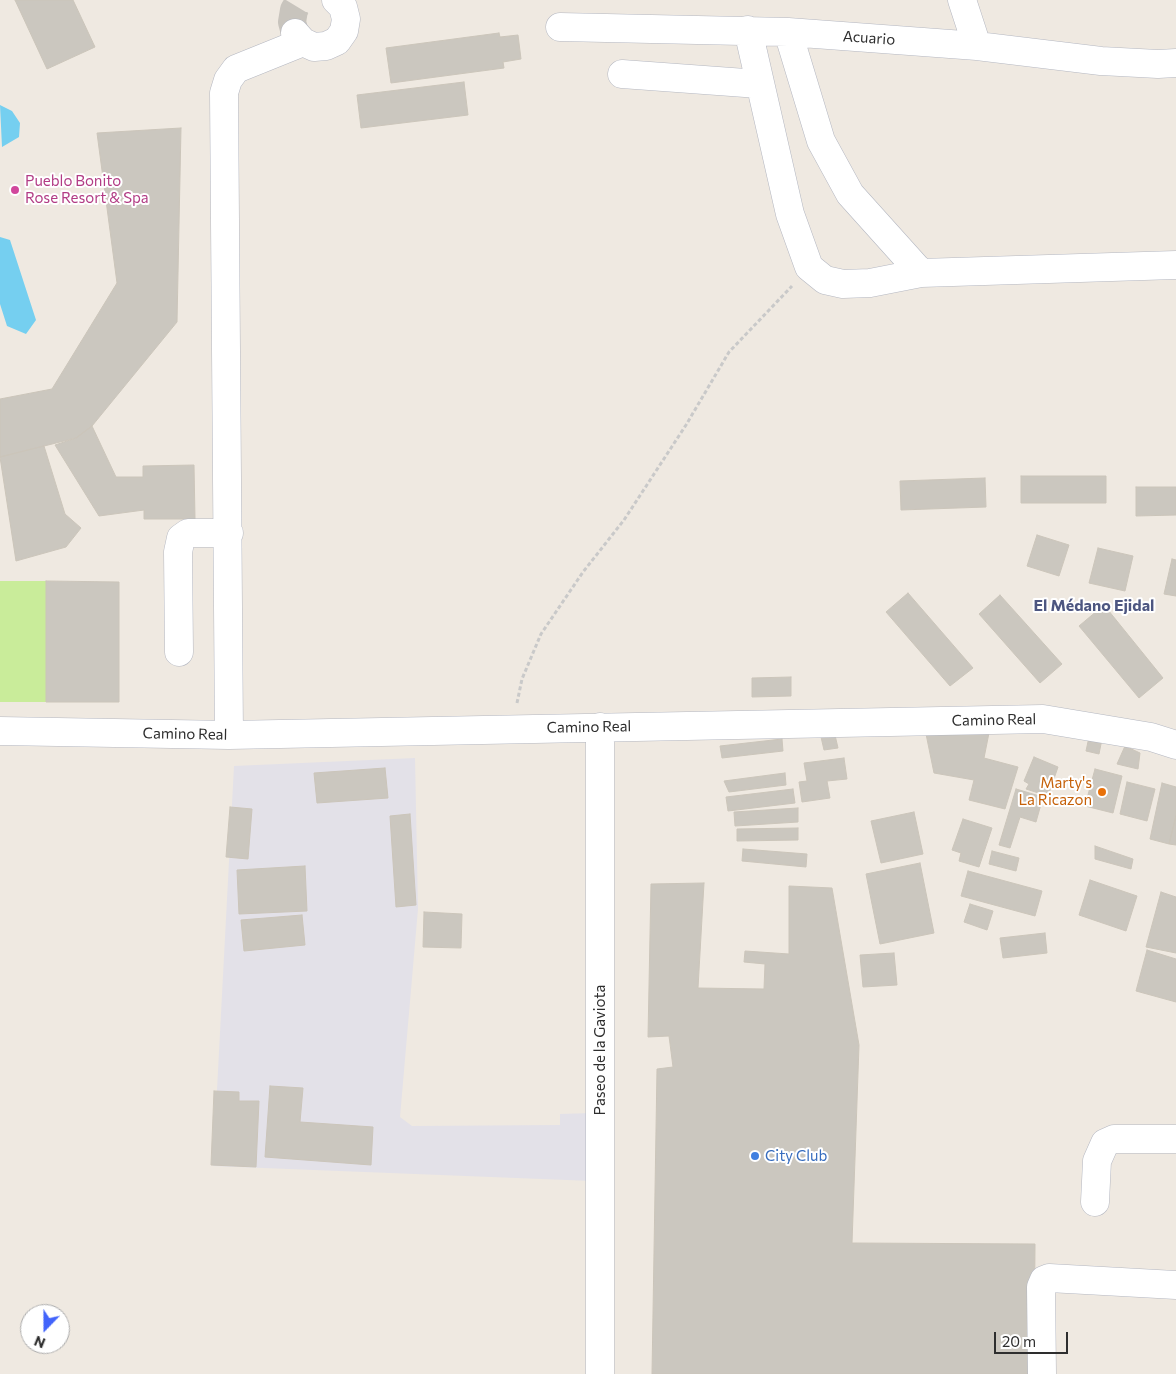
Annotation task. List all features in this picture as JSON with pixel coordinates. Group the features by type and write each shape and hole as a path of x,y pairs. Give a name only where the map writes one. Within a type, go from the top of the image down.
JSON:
{"street":[{"path":"229,735 229,533 224,93 228,80 236,70 299,38 314,47 326,46 337,40 344,30 346,18 343,7 336,0"},
{"path":"962,0 977,46"},
{"name":"Acuario","path":"560,27 788,32 977,46 1101,62 1176,63"},
{"path":"748,30 790,214 809,267 825,280 843,284 870,283 921,273 1176,265"},
{"path":"788,32 821,141 850,194 921,273"},
{"path":"622,74 759,84"},
{"path":"178,652 178,552 181,538 188,533 229,533"},
{"name":"Camino Real","path":"0,731 229,735 600,726 1043,719 1152,737 1176,745"},
{"name":"Paseo de la Gaviota","path":"600,726 600,1374"},
{"path":"1095,1202 1097,1161 1105,1142 1114,1139 1176,1138"},
{"path":"1042,1374 1041,1287 1044,1280 1049,1278 1176,1285"}],"path":[{"path":"512,729 522,679 541,634 584,572 624,520 686,425 729,352 809,267"}],"shaded area":[{"path":"415,758 418,909 400,1117 412,1126 560,1125 560,1114 592,1113 592,1181 213,1166 234,766"}],"green space":[{"path":"0,581 46,581 46,702 0,702"}],"water":[{"path":"0,105 12,111 20,123 19,137 2,147"},
{"path":"0,237 10,240 36,320 26,334 7,326 0,304"}],"building":[{"path":"15,0 73,0 95,47 47,69"},
{"path":"499,33 500,37 518,35 521,59 503,62 504,68 391,83 386,48"},
{"path":"464,82 468,115 361,128 357,95"},
{"path":"181,128 177,322 92,426 76,438 0,457 0,399 52,389 117,283 97,133"},
{"path":"92,426 116,477 143,477 143,466 194,465 195,519 144,519 144,510 99,516 55,445 76,438"},
{"path":"44,446 65,514 81,528 66,547 16,561 0,457"},
{"path":"1021,476 1106,476 1106,503 1021,503"},
{"path":"985,478 986,507 901,510 900,481"},
{"path":"1136,487 1176,487 1176,515 1136,516"},
{"path":"1037,535 1069,545 1059,576 1027,566"},
{"path":"1098,548 1133,556 1125,591 1089,583"},
{"path":"1172,559 1176,560 1176,596 1164,594"},
{"path":"46,581 119,582 119,702 46,702"},
{"path":"908,593 973,668 950,686 886,612"},
{"path":"1000,595 1062,664 1040,683 979,614"},
{"path":"1104,605 1163,678 1139,698 1079,626"},
{"path":"791,677 791,696 752,697 752,678"},
{"path":"989,733 984,758 1018,767 1005,809 969,800 974,780 934,773 926,734"},
{"path":"835,735 838,748 824,750 821,737"},
{"path":"1089,737 1102,739 1099,754 1086,751"},
{"path":"782,739 783,751 722,758 720,746"},
{"path":"1125,746 1140,753 1138,769 1117,764"},
{"path":"1034,757 1058,767 1048,796 1026,789 1029,784 1024,781"},
{"path":"844,758 847,779 827,781 830,798 802,802 799,782 807,781 804,763"},
{"path":"385,768 388,798 317,803 314,773"},
{"path":"1095,769 1122,776 1113,813 1085,806"},
{"path":"785,773 786,785 729,792 724,781"},
{"path":"1127,782 1155,789 1147,821 1120,814"},
{"path":"1162,783 1176,787 1176,816 1169,844 1150,839"},
{"path":"793,789 795,803 728,811 726,797"},
{"path":"1016,789 1043,797 1036,822 1020,817 1010,848 999,845"},
{"path":"230,807 252,809 248,859 226,857"},
{"path":"798,808 798,822 735,826 734,812"},
{"path":"914,812 923,854 881,863 871,821"},
{"path":"410,814 416,905 396,907 390,816"},
{"path":"1176,816 1176,845 1169,844"},
{"path":"963,819 992,828 979,867 959,861 961,853 952,850"},
{"path":"798,828 798,840 737,841 737,829"},
{"path":"1095,846 1133,859 1131,869 1095,859"},
{"path":"743,849 807,854 806,867 742,861"},
{"path":"992,851 1019,858 1016,871 989,864"},
{"path":"920,863 934,933 880,944 866,874"},
{"path":"305,866 307,911 239,914 237,870"},
{"path":"968,871 1042,891 1035,916 961,896"},
{"path":"1090,880 1137,896 1126,931 1079,915"},
{"name":"City Club","path":"704,883 698,988 764,989 765,964 744,962 745,951 789,954 789,886 832,888 859,1045 852,1243 1035,1244 1034,1374 652,1374 657,1069 673,1067 669,1036 648,1037 651,884"},
{"path":"1161,892 1176,897 1176,953 1146,947"},
{"path":"970,904 993,911 987,930 964,922"},
{"path":"424,912 462,914 461,948 423,947"},
{"path":"302,915 305,945 244,951 241,920"},
{"path":"1045,933 1047,953 1003,958 1000,938"},
{"path":"1147,950 1176,959 1176,1002 1136,991"},
{"path":"894,953 897,985 863,987 860,955"},
{"path":"270,1086 303,1088 300,1122 373,1127 371,1165 265,1157"},
{"path":"214,1091 239,1092 239,1101 259,1101 256,1167 211,1165"}],"tunnel":[{"path":"295,33 292,22 294,10 300,0"}],"place":[{"name":"Pueblo Bonito Rose Resort & Spa","path":"15,190"},
{"name":"Marty's La Ricazon","path":"1102,792"},
{"name":"City Club","path":"755,1156"}],"district":[{"name":"El Médano Ejidal","path":"1094,606"}]}
